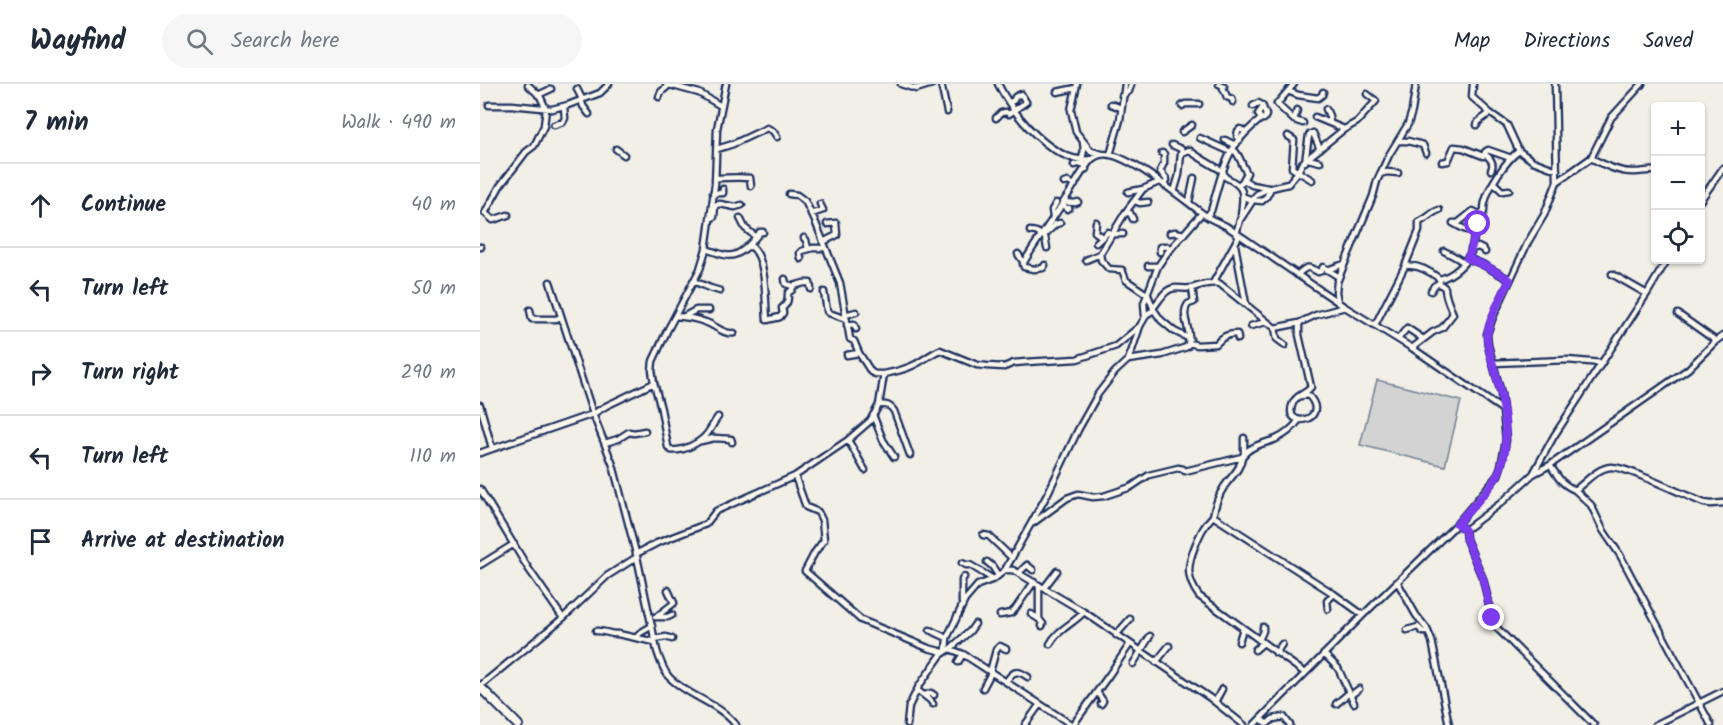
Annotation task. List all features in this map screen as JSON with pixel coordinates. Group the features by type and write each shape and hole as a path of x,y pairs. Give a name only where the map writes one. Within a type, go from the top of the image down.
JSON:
{"highway":[{"path":"480,686 518,725"}],"street":[{"path":"489,105 512,105 546,110 564,107 600,93 609,84"},
{"path":"718,417 708,434 699,441 678,451 671,450 668,447 652,370 653,361 700,269 706,249 715,178 717,129 726,84"},
{"path":"901,84 916,89 932,84"},
{"path":"941,84 947,112"},
{"path":"998,84 1014,110 1036,134 1054,150 1084,164"},
{"path":"1219,84 1224,86 1227,97 1233,102"},
{"path":"1294,84 1277,104 1294,120 1303,123"},
{"path":"1338,303 1336,292 1339,277 1367,212 1380,174 1408,124 1416,84"},
{"path":"1473,84 1472,97 1507,125 1519,151 1533,161 1557,170"},
{"path":"1254,725 1457,524 1498,475 1505,449 1503,410 1487,334 1528,242 1544,215 1557,182 1555,84"},
{"path":"1557,182 1591,158 1611,118 1640,86 1631,84"},
{"path":"659,97 667,85 699,93 721,106"},
{"path":"1110,155 1120,120 1122,96 1128,85"},
{"path":"508,215 493,220 483,213 500,186 526,152 534,146 544,126 546,110 531,86"},
{"path":"1057,92 1077,86"},
{"path":"1077,86 1071,110 1076,132 1091,151 1110,155 1150,174 1205,214 1338,303 1412,348 1503,410"},
{"path":"538,95 551,89"},
{"path":"577,89 583,106 589,114"},
{"path":"1288,91 1298,96 1318,98 1323,92"},
{"path":"996,118 1001,112 1009,114 1026,102 1023,95 1019,94 1009,103"},
{"path":"1240,220 1253,197 1288,183 1307,160 1344,129 1357,122 1376,101 1367,94"},
{"path":"1145,317 1144,303 1158,266 1184,234 1211,211 1223,171 1235,145 1261,119 1258,114 1263,107 1258,103 1253,106"},
{"path":"1111,104 1121,108"},
{"path":"1182,106 1199,104"},
{"path":"554,125 563,122 564,107"},
{"path":"1326,109 1330,122"},
{"path":"1294,120 1297,110"},
{"path":"1477,125 1490,113"},
{"path":"1315,117 1344,129"},
{"path":"1182,132 1192,124"},
{"path":"717,149 767,128 777,137"},
{"path":"1307,160 1309,135 1313,133 1320,149"},
{"path":"1288,136 1294,140 1292,168 1312,180"},
{"path":"1200,138 1232,152 1235,151 1239,155 1247,173 1244,180 1238,184"},
{"path":"1024,263 1075,185 1084,164 1082,139"},
{"path":"1225,140 1235,145"},
{"path":"1398,141 1423,145 1426,153"},
{"path":"1172,145 1181,149"},
{"path":"1442,162 1448,161 1454,147 1483,156 1488,150 1511,158"},
{"path":"616,149 624,155"},
{"path":"1174,192 1179,175 1181,153 1185,150 1192,151 1223,171 1225,177 1240,187 1244,197 1238,235 1235,245 1213,283"},
{"path":"1431,291 1465,260 1482,223 1484,203 1494,183 1511,158 1519,151"},
{"path":"1162,153 1165,157 1160,171 1167,180 1165,186"},
{"path":"1074,165 1084,164 1102,154"},
{"path":"1485,154 1491,160 1491,170"},
{"path":"1591,158 1623,171 1651,170"},
{"path":"1084,164 1092,159"},
{"path":"1307,160 1320,162"},
{"path":"1705,195 1723,168"},
{"path":"1380,174 1398,173"},
{"path":"715,178 748,177 751,186"},
{"path":"1189,202 1194,178"},
{"path":"1244,180 1252,185 1271,188"},
{"path":"1128,192 1159,182"},
{"path":"1064,183 1075,185"},
{"path":"1494,183 1502,191 1509,190"},
{"path":"1244,197 1262,201 1271,188"},
{"path":"713,193 723,193 723,189"},
{"path":"1086,260 1100,254 1143,189"},
{"path":"789,194 797,195 805,201 844,294 850,339 854,341 859,353 881,384"},
{"path":"1063,203 1078,201"},
{"path":"1135,201 1148,202"},
{"path":"1053,217 1052,210 1056,203"},
{"path":"1063,203 1066,209 1069,208"},
{"path":"811,214 823,210 820,204"},
{"path":"710,219 714,217 715,205 735,207 742,205"},
{"path":"1361,209 1367,212"},
{"path":"1375,325 1405,266 1419,231 1419,222 1428,219 1439,210"},
{"path":"1476,233 1464,230 1453,223 1458,223 1473,211 1479,214 1483,212"},
{"path":"1125,213 1130,213 1133,219"},
{"path":"740,218 745,228 756,237"},
{"path":"1096,222 1095,232 1102,237"},
{"path":"823,242 837,235 836,223 827,224"},
{"path":"1042,235 1060,223"},
{"path":"1030,231 1042,235 1046,240 1047,248"},
{"path":"706,249 730,256 747,247 760,232 763,232"},
{"path":"1096,243 1108,232 1122,234"},
{"path":"1170,233 1184,234"},
{"path":"804,238 808,249"},
{"path":"1235,245 1246,304"},
{"path":"1160,252 1160,248 1166,246 1171,249"},
{"path":"747,247 752,247 756,251 762,265 767,320 780,317 793,286"},
{"path":"1471,249 1478,247 1485,252"},
{"path":"801,259 802,250 826,248"},
{"path":"1444,251 1453,257 1490,268 1510,280"},
{"path":"1018,254 1024,267 1034,269 1043,268 1045,265"},
{"path":"1100,254 1101,260 1109,269 1122,270 1126,280 1148,295 1161,320 1190,341 1197,345 1216,344 1222,337 1232,334 1237,334 1238,339"},
{"path":"1327,270 1344,264"},
{"path":"1533,474 1554,436 1665,264"},
{"path":"1405,266 1412,265 1431,272 1445,288 1445,297 1450,302 1453,314 1442,328 1412,348"},
{"path":"1148,266 1158,266"},
{"path":"1298,275 1307,267 1318,272 1323,267 1339,277"},
{"path":"1612,274 1647,294"},
{"path":"785,279 786,284 793,286 810,283 811,289"},
{"path":"693,281 720,291"},
{"path":"550,282 593,414 613,465 662,664 670,677 724,712 736,725"},
{"path":"946,651 947,638 962,606 978,585 993,579 1005,570 1047,495 1098,394 1115,372 1128,360 1145,317 1154,309 1167,290 1220,284 1275,328 1299,323 1316,315 1345,307"},
{"path":"1128,360 1187,347 1190,341 1184,311 1188,304 1194,302 1192,288"},
{"path":"824,292 829,313 846,317 856,312"},
{"path":"530,310 532,319 561,317"},
{"path":"683,316 696,310 709,310"},
{"path":"1678,314 1716,340"},
{"path":"675,316 709,323 729,334 734,333"},
{"path":"1251,326 1266,322"},
{"path":"1299,323 1299,334 1311,387 1314,407 1308,419 1302,421 1292,412 1292,405 1295,399 1309,391 1311,387"},
{"path":"847,326 854,324 856,329"},
{"path":"871,372 884,374 902,370 940,350 977,365 987,366 1004,367 1026,362 1077,359 1116,346 1140,326"},
{"path":"1275,328 1277,339 1285,345"},
{"path":"1398,339 1407,328 1420,336 1421,340"},
{"path":"1465,530 1501,503 1533,474 1550,465 1688,369 1716,340 1723,336"},
{"path":"847,355 859,353"},
{"path":"1493,363 1567,360 1602,363"},
{"path":"480,686 563,618 607,576 657,543 706,524 716,511 795,476 848,440 870,421 879,405 884,374"},
{"path":"480,453 593,414 654,383"},
{"path":"1301,396 1308,395 1312,399"},
{"path":"879,405 885,404 894,411 910,455"},
{"path":"480,405 492,448"},
{"path":"873,415 883,440 894,457"},
{"path":"1025,532 1035,520 1067,498 1078,494 1093,497 1104,496 1131,487 1149,475 1178,468 1185,471 1243,455 1253,447 1277,439 1294,427 1299,420"},
{"path":"605,443 629,432 634,434 645,431"},
{"path":"699,441 714,438 730,439 732,442"},
{"path":"1244,438 1240,467 1222,489 1213,516 1201,531 1189,560 1192,587 1199,596 1305,673"},
{"path":"848,440 865,470"},
{"path":"1550,465 1561,482 1575,490 1591,505 1640,590 1711,725"},
{"path":"1575,490 1595,474 1614,467 1629,471 1704,503 1723,503"},
{"path":"795,476 806,507 818,512 822,520 824,540 808,562 805,572 861,620 928,648 963,654 1072,725 1130,644"},
{"path":"480,489 528,568 563,618"},
{"path":"1213,516 1363,615"},
{"path":"1457,524 1465,530 1466,539 1483,579 1494,624 1594,725"},
{"path":"983,535 989,536 1012,558"},
{"path":"480,565 514,544"},
{"path":"987,562 998,575"},
{"path":"962,563 970,565 993,579"},
{"path":"1019,573 1027,566 1033,570"},
{"path":"1005,570 1019,573 1084,612 1215,702 1244,725"},
{"path":"1000,615 1011,613 1057,571"},
{"path":"1316,582 1318,574"},
{"path":"962,606 964,577"},
{"path":"1398,583 1432,641 1449,725"},
{"path":"1039,585 1039,619"},
{"path":"656,617 674,603 668,590"},
{"path":"1328,609 1327,601 1334,594"},
{"path":"1050,644 1058,633 1084,612"},
{"path":"1031,614 1039,619 1042,626"},
{"path":"650,617 672,615"},
{"path":"1116,635 1130,619"},
{"path":"907,725 909,706 917,690 946,651 975,624"},
{"path":"637,637 652,626"},
{"path":"1255,650 1261,641 1263,627"},
{"path":"1407,630 1419,627 1423,632 1428,632"},
{"path":"1239,642 1243,628"},
{"path":"930,630 947,638"},
{"path":"596,632 655,640 672,639"},
{"path":"1133,664 1150,636"},
{"path":"1276,653 1282,644"},
{"path":"983,688 996,650 1000,646 1006,649"},
{"path":"1156,662 1169,646"},
{"path":"958,662 963,654"},
{"path":"1324,654 1334,664 1354,703"},
{"path":"1334,664 1341,660"},
{"path":"1006,682 1011,675 1017,672 1028,677"},
{"path":"1195,688 1200,681"},
{"path":"1215,702 1222,689"},
{"path":"1336,704 1359,689"},
{"path":"917,690 933,704"},
{"path":"1655,725 1723,691"},
{"path":"1097,692 1103,701 1101,704"},
{"path":"925,695 934,694"},
{"path":"1025,724 1040,704"},
{"path":"1274,705 1290,725"},
{"path":"1261,718 1267,724 1273,719 1284,717"}],"shaded area":[{"path":"1377,380 1461,401 1445,466 1360,445"}],"route":[{"path":"1478,224 1467,258 1510,280 1487,334 1501,393 1506,440 1498,475 1457,524 1465,530 1466,539 1483,579 1492,618"}]}
